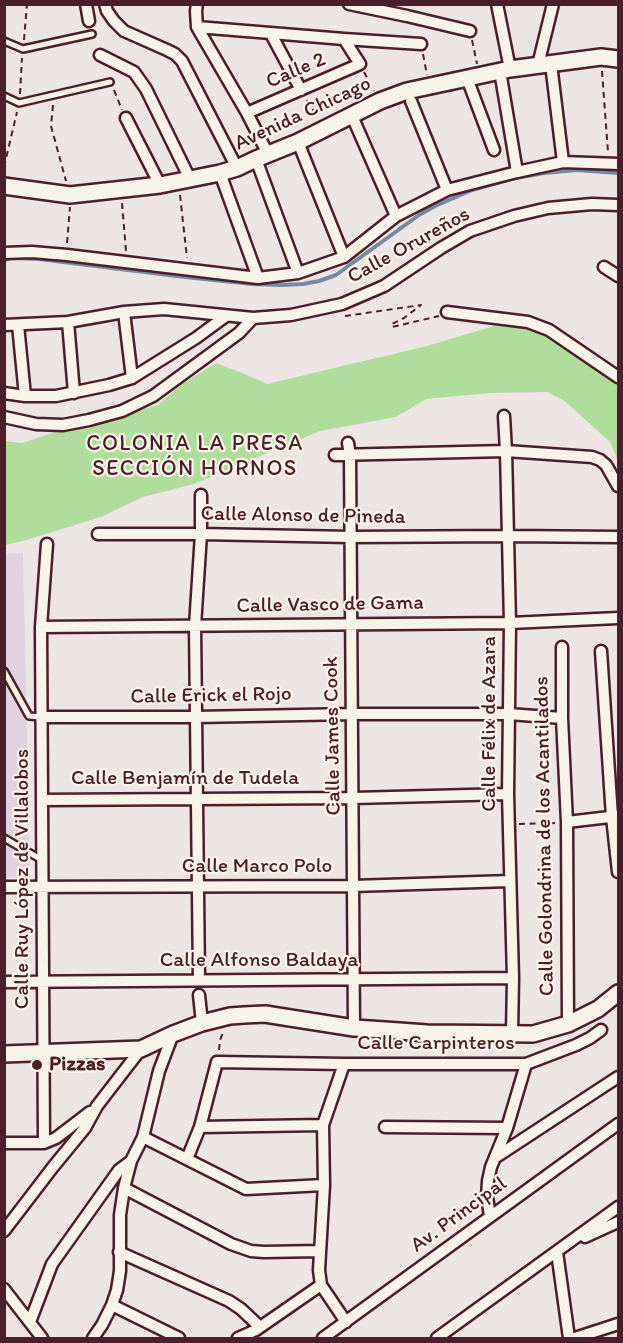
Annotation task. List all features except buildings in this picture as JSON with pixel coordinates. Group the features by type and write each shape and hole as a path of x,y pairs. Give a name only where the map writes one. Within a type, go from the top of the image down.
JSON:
{"street":[{"path":"86,4 88,21"},
{"path":"105,4 114,21 124,31 175,54 182,61 237,168"},
{"path":"197,4 197,27 247,113 298,273"},
{"path":"349,4 408,10 470,32"},
{"path":"497,4 517,172"},
{"path":"553,4 544,64 563,162"},
{"path":"197,27 421,44"},
{"path":"271,34 301,90"},
{"path":"344,39 360,64"},
{"path":"100,55 134,72 146,90 184,181"},
{"name":"Avenida Chicago","path":"4,186 70,195 184,181 237,168 325,129 380,101 407,91 505,70 601,57 618,58"},
{"name":"Calle 2","path":"247,113 360,64"},
{"path":"473,77 494,150"},
{"path":"411,101 447,190"},
{"path":"352,116 396,216"},
{"path":"126,118 160,185"},
{"path":"297,142 344,256"},
{"path":"4,253 32,252 67,255 258,278 298,273 344,256 396,216 447,190 563,162 614,164"},
{"path":"220,173 258,278"},
{"name":"Calle Orureños","path":"4,325 68,322 124,312 164,309 254,318 291,315 342,304 384,286 470,231 514,216 548,208 592,204 618,205"},
{"path":"604,267 618,276"},
{"path":"124,312 132,378"},
{"path":"447,312 528,322 549,330 618,377"},
{"path":"4,393 56,396 132,378 196,338 226,316"},
{"path":"4,417 36,424 63,425 122,411 153,396 239,333 254,318"},
{"path":"68,322 74,393"},
{"path":"18,325 25,396"},
{"name":"Calle Félix de Azara","path":"504,416 510,623 508,794 513,978 512,1033"},
{"name":"Calle James Cook","path":"348,443 354,798 354,1028"},
{"path":"335,455 506,451 592,457 600,459 606,465 618,486"},
{"path":"199,980 195,626 201,495"},
{"name":"Calle Alonso de Pineda","path":"98,534 618,537"},
{"name":"Calle Ruy López de Villalobos","path":"44,1143 41,627 47,544"},
{"name":"Calle Vasco de Gama","path":"41,627 510,623 618,618"},
{"name":"Calle Golondrina de los Acantilados","path":"562,647 562,718 567,822 568,1024"},
{"path":"601,651 618,872"},
{"name":"Calle Erick el Rojo","path":"41,717 509,714 562,718"},
{"name":"Calle Benjamín de Tudela","path":"42,800 354,798 508,794"},
{"path":"567,822 615,816"},
{"name":"Calle Marco Polo","path":"4,887 353,886 510,881"},
{"name":"Calle Alfonso Baldaya","path":"4,982 513,978"},
{"path":"4,1054 141,1049 202,1023 230,1016 265,1014 354,1028 427,1033 532,1034 568,1024 598,1009 618,993"},
{"path":"199,995 202,1023"},
{"name":"Calle Carpinteros","path":"321,1285 319,1251 324,1185 323,1125 344,1064 526,1064 576,1045 601,1030"},
{"path":"93,1338 112,1305 117,1290 120,1271 120,1215 130,1161 143,1137 159,1071 174,1034"},
{"path":"5,1230 84,1128 97,1106 141,1049"},
{"path":"187,1159 200,1127 217,1062 344,1064"},
{"path":"490,1216 487,1197 488,1181 526,1064"},
{"path":"494,1158 618,1077"},
{"path":"4,1143 44,1143 56,1138 97,1106"},
{"name":"Av. Principal","path":"323,1338 618,1124"},
{"path":"200,1127 323,1125"},
{"path":"385,1127 507,1128"},
{"path":"143,1137 246,1189 324,1185"},
{"path":"30,1322 52,1264 119,1170 130,1161"},
{"path":"124,1188 231,1244 250,1251 319,1251"},
{"path":"437,1338 618,1207"},
{"path":"561,1249 618,1222"},
{"path":"561,1249 569,1338"},
{"path":"119,1252 230,1301 241,1309 260,1332"},
{"path":"238,1338 260,1332 321,1285 346,1322"},
{"path":"4,1289 42,1338"},
{"path":"112,1305 178,1338"},
{"path":"575,1338 618,1324"}],"lane":[{"path":"4,41 23,49 92,34"},
{"path":"4,96 19,103 110,82"},
{"path":"4,671 30,716 41,717"},
{"path":"4,838 42,860"}],"path":[{"path":"4,166 19,103 27,4"},
{"path":"470,32 473,77"},
{"path":"421,44 429,86"},
{"path":"601,57 614,164"},
{"path":"360,64 380,101"},
{"path":"301,90 325,129"},
{"path":"54,96 51,126 70,195 67,255"},
{"path":"184,181 188,270"},
{"path":"120,190 127,262"},
{"path":"338,317 421,305 392,324 392,327 436,317 447,312"},
{"path":"509,824 567,822"},
{"path":"217,1062 220,1040 230,1016"}],"shaded area":[{"path":"23,553 30,877 5,877 4,554"}],"green space":[{"path":"494,326 533,327 592,363 618,384 618,461 610,442 566,402 548,392 490,393 426,399 396,417 320,431 194,484 143,497 101,517 5,545 5,441 22,443 58,431 158,405 182,384 216,363 267,384 427,346"}],"waterway":[{"path":"4,260 39,259 252,284 303,284 336,275 419,215 472,190 544,173 577,170 618,173"}],"place":[{"name":"Pizzas","path":"37,1065"}],"district":[{"name":"COLONIA LA PRESA SECCIÓN HORNOS","path":"195,456"}]}
